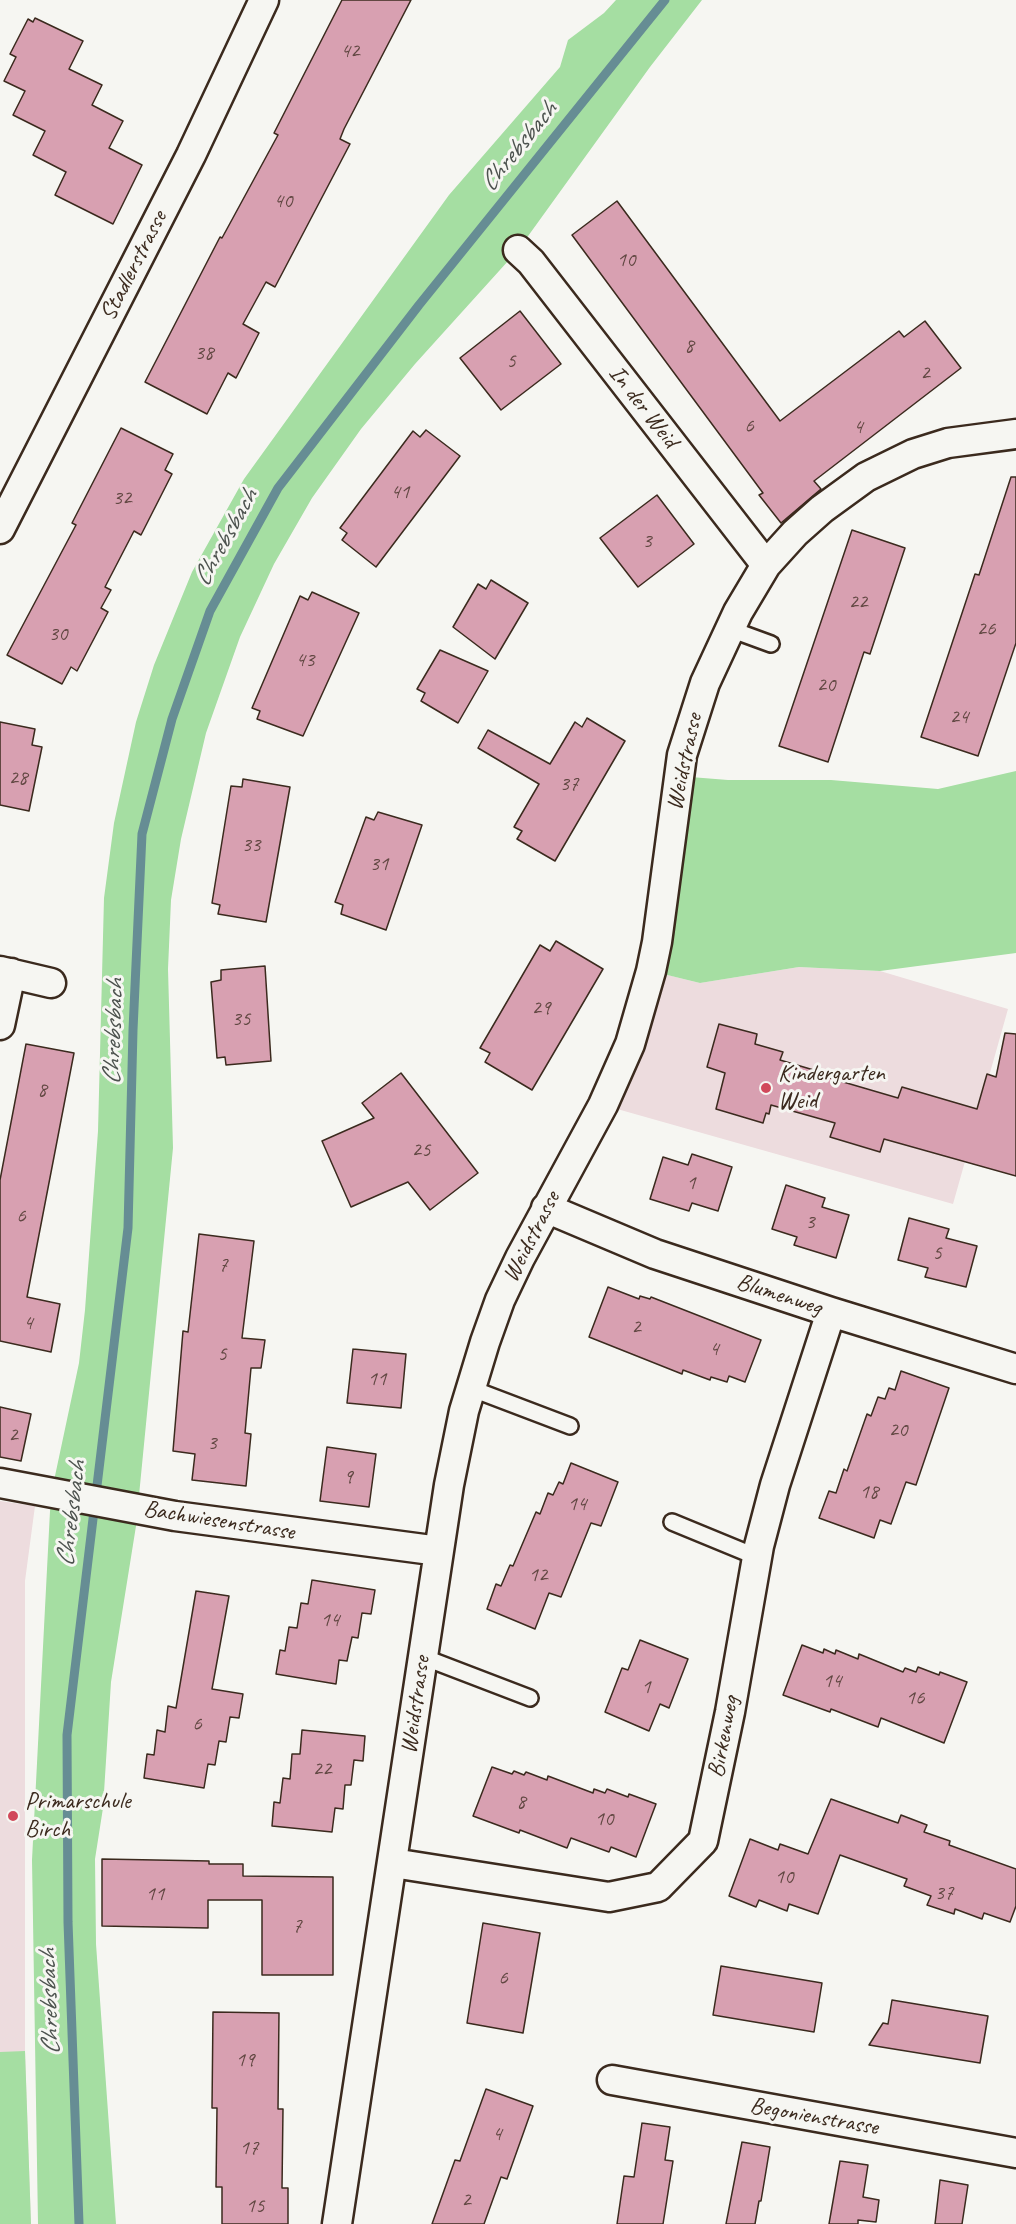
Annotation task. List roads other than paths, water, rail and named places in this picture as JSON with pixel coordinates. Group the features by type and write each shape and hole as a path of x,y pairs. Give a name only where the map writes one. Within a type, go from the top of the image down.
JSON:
{"street":[{"name":"Stadlerstrasse","path":"0,529 191,155 264,0"},
{"name":"In der Weid","path":"518,250 531,262 766,566"},
{"name":"Weidstrasse","path":"337,2224 439,1551 454,1457 470,1388 501,1300 546,1208 614,1082 636,1025 657,942 682,755 705,683 730,629 766,566 809,520 852,486 880,469 939,446 991,436 1016,434"},
{"path":"0,1025 5,972 51,983"},
{"name":"Blumenweg","path":"546,1208 655,1254 831,1312 1016,1369"},
{"name":"Birkenweg","path":"393,1863 609,1897 658,1887 703,1841 730,1712 757,1557 775,1485 831,1312"},
{"name":"Bachwiesenstrasse","path":"0,1483 244,1526 439,1551"},
{"name":"Begonienstrasse","path":"612,2080 1016,2153"}],"lane":[{"path":"730,629 771,644"},
{"path":"470,1388 570,1426"},
{"path":"672,1522 757,1557"},
{"path":"423,1657 530,1698"}],"waterway":[{"name":"Chrebsbach","path":"79,2224 68,1922 67,1735 128,1228 133,1030 142,834 172,719 210,611 278,488 419,305 665,0"}],"place":[{"name":"Kindergarten Weid","path":"766,1088"},
{"name":"Primarschule Birch","path":"13,1816"}]}
